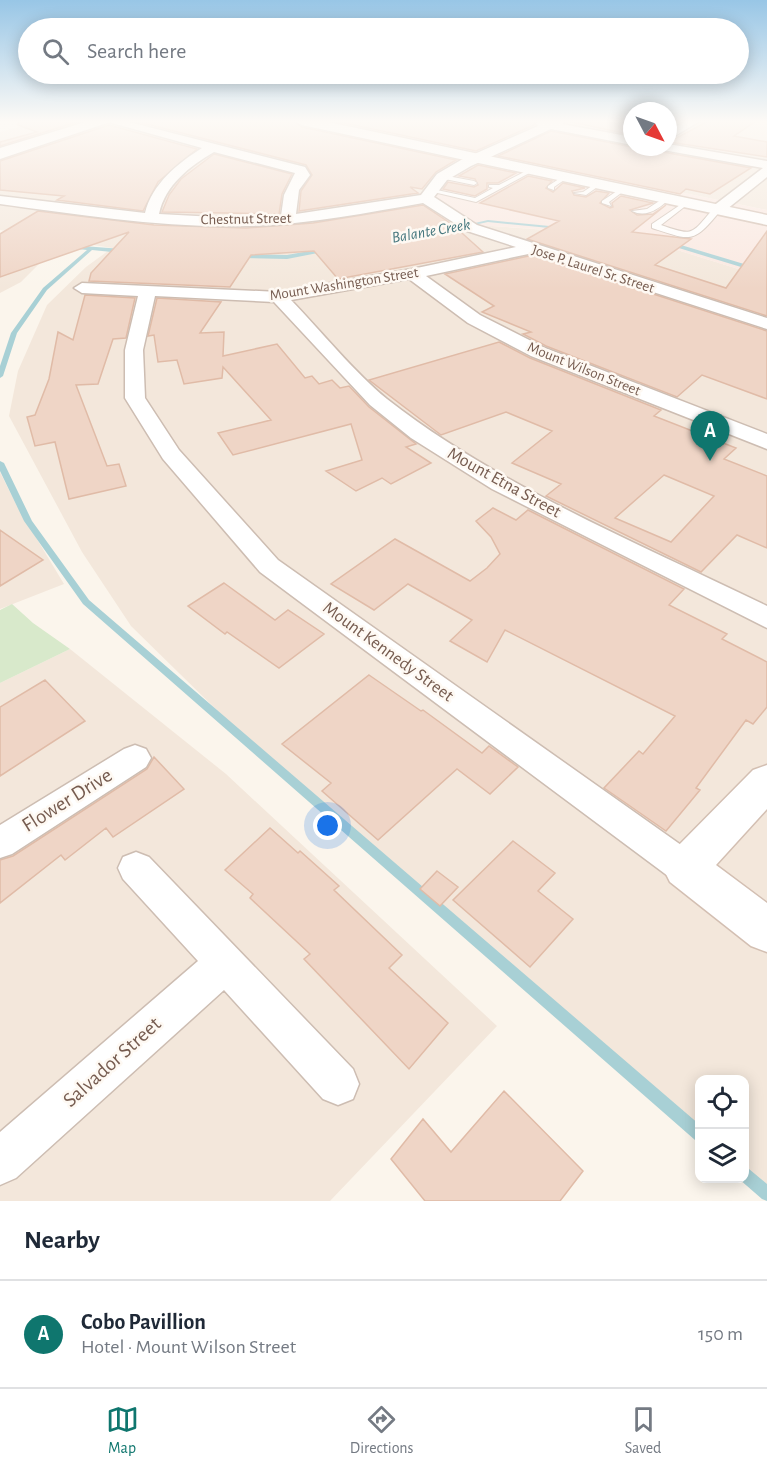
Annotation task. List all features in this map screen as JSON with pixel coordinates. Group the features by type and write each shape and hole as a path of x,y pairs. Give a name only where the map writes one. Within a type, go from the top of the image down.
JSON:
{"main road":[{"path":"544,177 558,183 597,185 767,220"},
{"path":"685,868 767,782"},
{"name":"Mount Kennedy Street","path":"685,868 767,930"}],"street":[{"path":"151,219 152,208 173,177"},
{"path":"288,220 290,192 301,177"},
{"path":"429,194 442,177"},
{"path":"717,210 759,177"},
{"name":"Chestnut Street","path":"0,200 151,219 244,222 288,220 429,194"},
{"name":"Jose P. Laurel Sr. Street","path":"429,194 468,226 531,249 767,324"},
{"name":"Mount Washington Street","path":"82,288 279,297 412,274 531,249"},
{"name":"Mount Wilson Street","path":"412,274 474,319 538,352 767,442"},
{"name":"Mount Kennedy Street","path":"147,292 134,350 135,398 171,454 269,566 685,868"},
{"name":"Mount Etna Street","path":"279,297 377,401 439,446 500,484 767,618"},
{"name":"Flower Drive","path":"0,843 135,758"},
{"path":"136,868 338,1084"},
{"name":"Salvador Street","path":"0,1162 225,963"}],"lane":[{"path":"442,177 474,183"},
{"path":"429,194 476,200 519,177"},
{"path":"577,194 584,194 597,185"},
{"path":"490,186 500,188"},
{"path":"609,205 604,202 621,190"},
{"path":"636,211 649,211 666,199"},
{"path":"686,203 654,226 685,236 695,234 717,210"}],"shaded area":[{"path":"0,177 428,177 432,178 449,223 576,232 658,244 767,278 767,1193 749,1177 749,1075 695,1075 695,1130 544,997 386,866 230,723 131,626 82,552 9,416 18,371 47,305 86,267 112,248 0,230"},
{"path":"432,177 608,177 767,210 767,278 658,244 550,230 449,223 420,197"},
{"path":"608,177 767,177 767,210"},
{"path":"0,238 45,258 21,282 0,293"},
{"path":"0,472 17,506 64,584 0,609"},
{"path":"70,649 226,774 497,1026 330,1201 0,1201 0,683"}],"green space":[{"path":"12,604 33,623 70,649 0,683 0,610"}],"building":[{"path":"0,177 164,177 158,182 143,211 57,200 64,196 0,190"},
{"path":"184,177 290,177 282,194 279,214 162,212 169,195"},
{"path":"311,177 432,177 422,189 410,187 418,193 299,211 301,191"},
{"path":"465,177 509,177 498,183 487,183 487,189 475,196 443,189 448,182 474,187 478,185 475,179"},
{"path":"526,177 533,177 552,181 546,188 553,192 563,183 585,188 572,191 574,195 586,197 596,191 609,193 600,203 610,208 613,207 612,203 621,196 653,203 630,210 637,215 653,214 666,205 632,232 691,239 655,265 726,288 767,231 767,316 527,239 559,221 480,203"},
{"path":"599,177 737,177 710,194 686,189 680,194"},
{"path":"423,205 453,225 483,252 338,279 314,251 251,255 230,287 89,281 91,273 129,232 0,277 0,234 38,211 154,225 246,228 313,223"},
{"path":"533,255 767,331 767,399 702,375 677,397 546,346 523,334 531,332 482,312 494,306 445,274"},
{"path":"85,295 135,298 126,338 113,339 98,384 76,385 107,466 119,464 126,486 69,499 55,442 35,446 27,417 35,415 49,379 58,332 73,340"},
{"path":"157,298 221,302 200,333 224,332 223,356 277,344 305,378 312,376 319,384 332,380 340,388 349,386 369,407 416,444 406,447 431,463 391,484 382,478 356,491 326,471 362,460 351,424 233,455 218,433 271,420 223,367 222,378 184,384 177,360 158,362 154,335 148,336"},
{"path":"499,342 530,358 661,410 654,416 736,448 724,459 767,476 767,548 737,535 701,572 546,496 561,484 512,463 552,431 506,412 441,435 369,380","holes":["664,475 714,496 671,542 615,518"]},
{"path":"493,508 516,520 528,510 684,589 669,605 727,634 722,639 767,662 767,707 753,724 746,720 696,788 700,790 666,831 604,788 639,751 643,754 675,716 505,630 487,662 450,641 472,620 408,584 374,610 331,584 395,539 470,581 500,554 491,537 476,521"},
{"path":"0,530 43,560 0,586"},
{"path":"224,583 275,620 288,610 324,634 279,668 227,632 225,634 188,606"},
{"path":"369,675 421,711 423,710 482,753 489,746 518,767 490,794 457,769 378,840 322,791 331,783 282,744"},
{"path":"45,680 85,721 0,776 0,707"},
{"path":"154,757 184,789 113,837 106,828 65,860 61,855 0,903 0,860 13,856 147,769"},
{"path":"270,828 339,886 334,890 402,955 389,968 448,1023 409,1069 304,959 310,954 250,898 253,894 225,870"},
{"path":"513,841 555,873 538,891 573,919 530,967 453,900"},
{"path":"437,871 458,887 440,906 420,889"},
{"path":"504,1091 583,1171 560,1201 425,1201 391,1159 423,1119 451,1152"}],"waterway":[{"name":"Balante Creek","path":"446,230 488,221 560,228"},
{"name":"Balante Creek","path":"671,244 767,273"},
{"name":"Balante Creek","path":"70,247 122,251"},
{"path":"0,376 14,333 45,289 90,250"},
{"name":"Balante Creek","path":"238,256 287,257 326,250"},
{"path":"0,463 28,521 86,602 695,1131"},
{"path":"749,1178 767,1194"}],"place":[{"name":"Cobo Pavillion","path":"710,461"}]}
